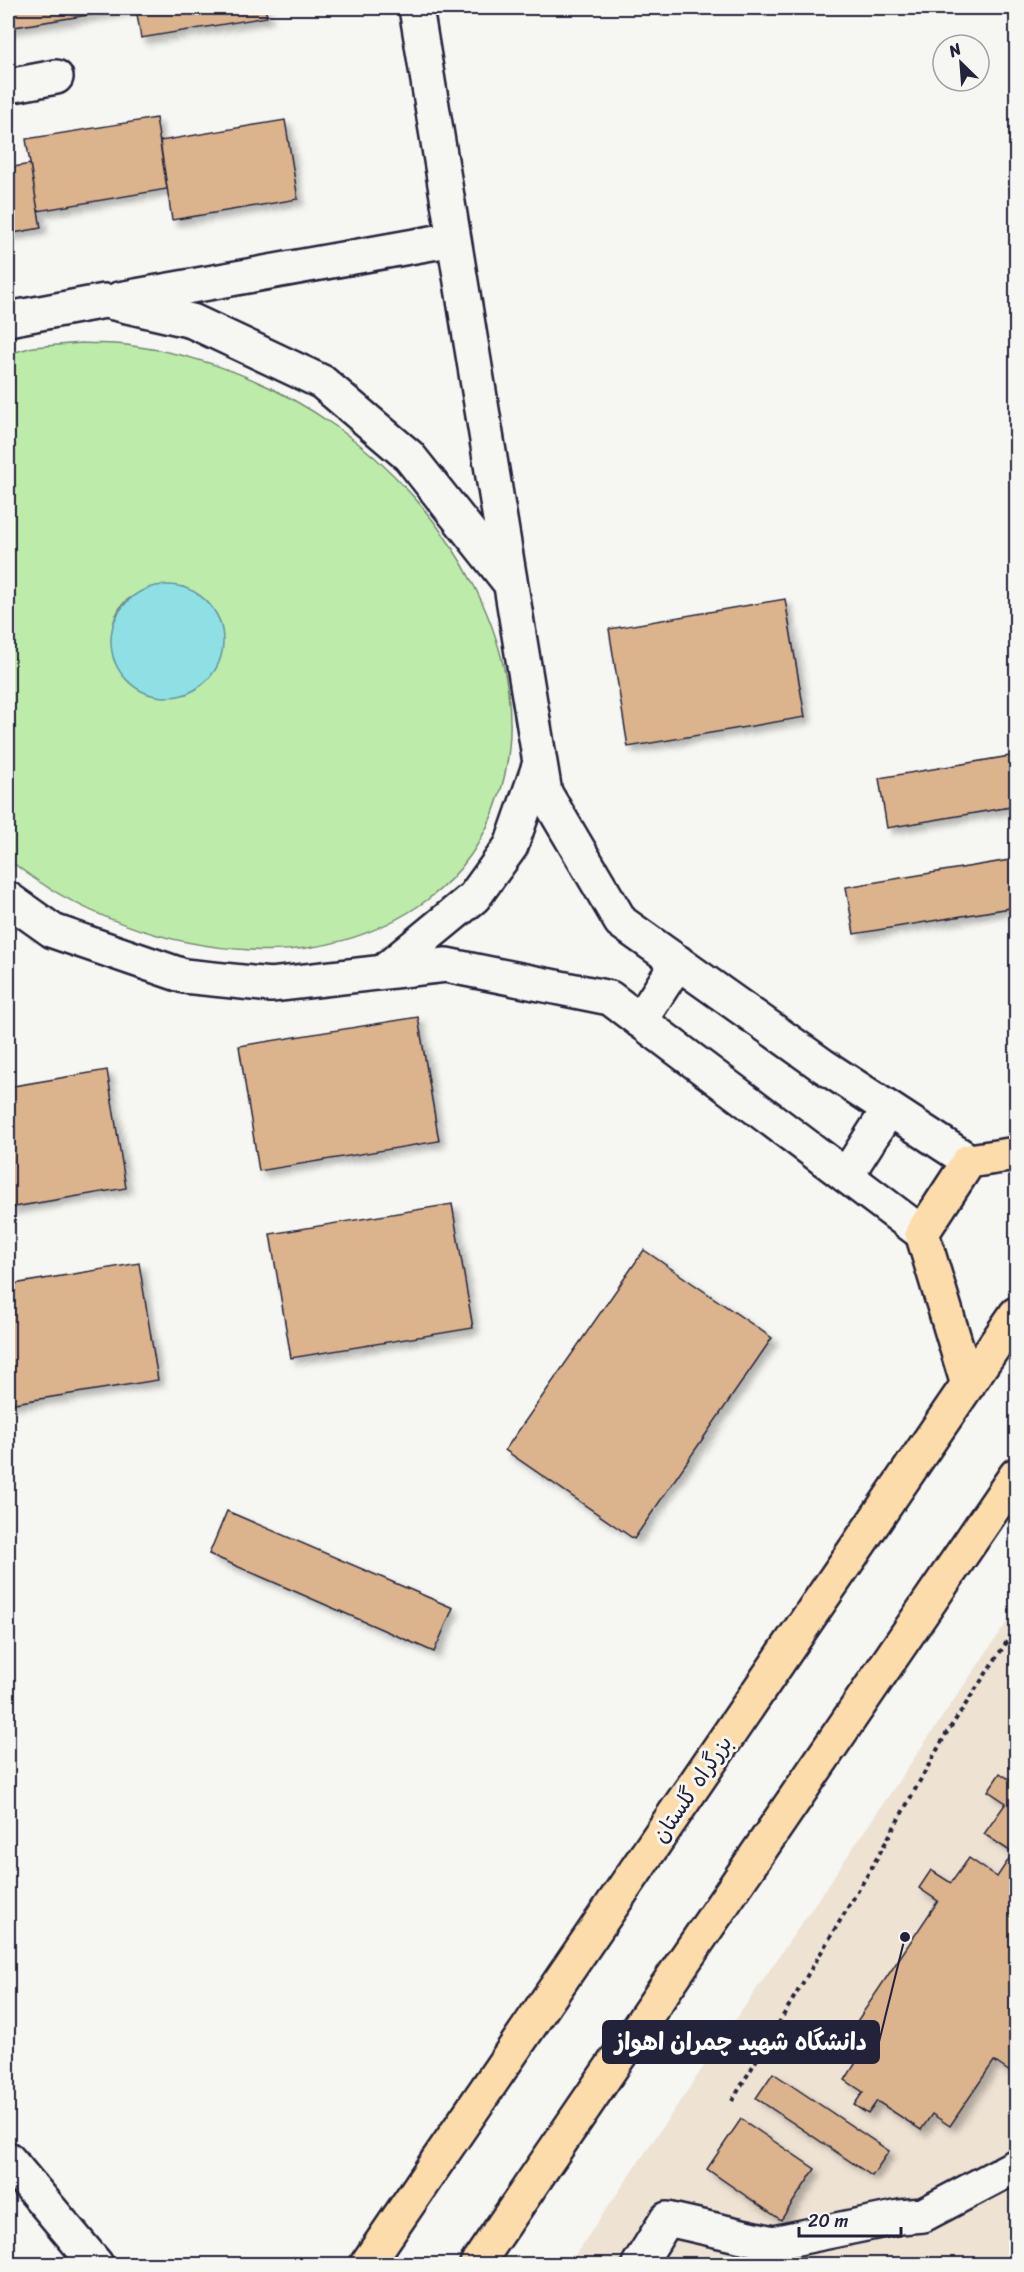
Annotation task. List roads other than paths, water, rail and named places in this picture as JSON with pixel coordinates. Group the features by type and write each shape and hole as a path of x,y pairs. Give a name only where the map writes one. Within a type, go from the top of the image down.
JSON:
{"highway":[{"path":"968,1385 922,1233 969,1161 1017,1154"},
{"name":"بزرگراه گلستان","path":"366,2265 1017,1314"},
{"path":"477,2265 1017,1475"}],"lane":[{"path":"416,8 545,793 621,921 822,1065 969,1161"},
{"path":"8,86 56,77"},
{"path":"8,319 454,239"},
{"path":"105,301 192,321 322,382 409,456 511,583"},
{"path":"383,972 474,897 511,846 540,763"},
{"path":"8,899 53,931 184,976 271,985 446,965 610,999 922,1233"},
{"path":"640,1021 678,962"},
{"path":"846,1176 889,1109"},
{"path":"8,2159 96,2265"},
{"path":"639,2265 667,2219 773,2243 900,2217 923,2216 1017,2166"}],"water":[{"path":"167,585 188,590 206,602 218,620 223,641 218,662 206,680 188,692 167,697 146,692 128,680 116,662 111,641 116,620 128,602 146,590"}],"place":[{"name":"دانشگاه شهید چمران اهواز","path":"905,1937"}]}
